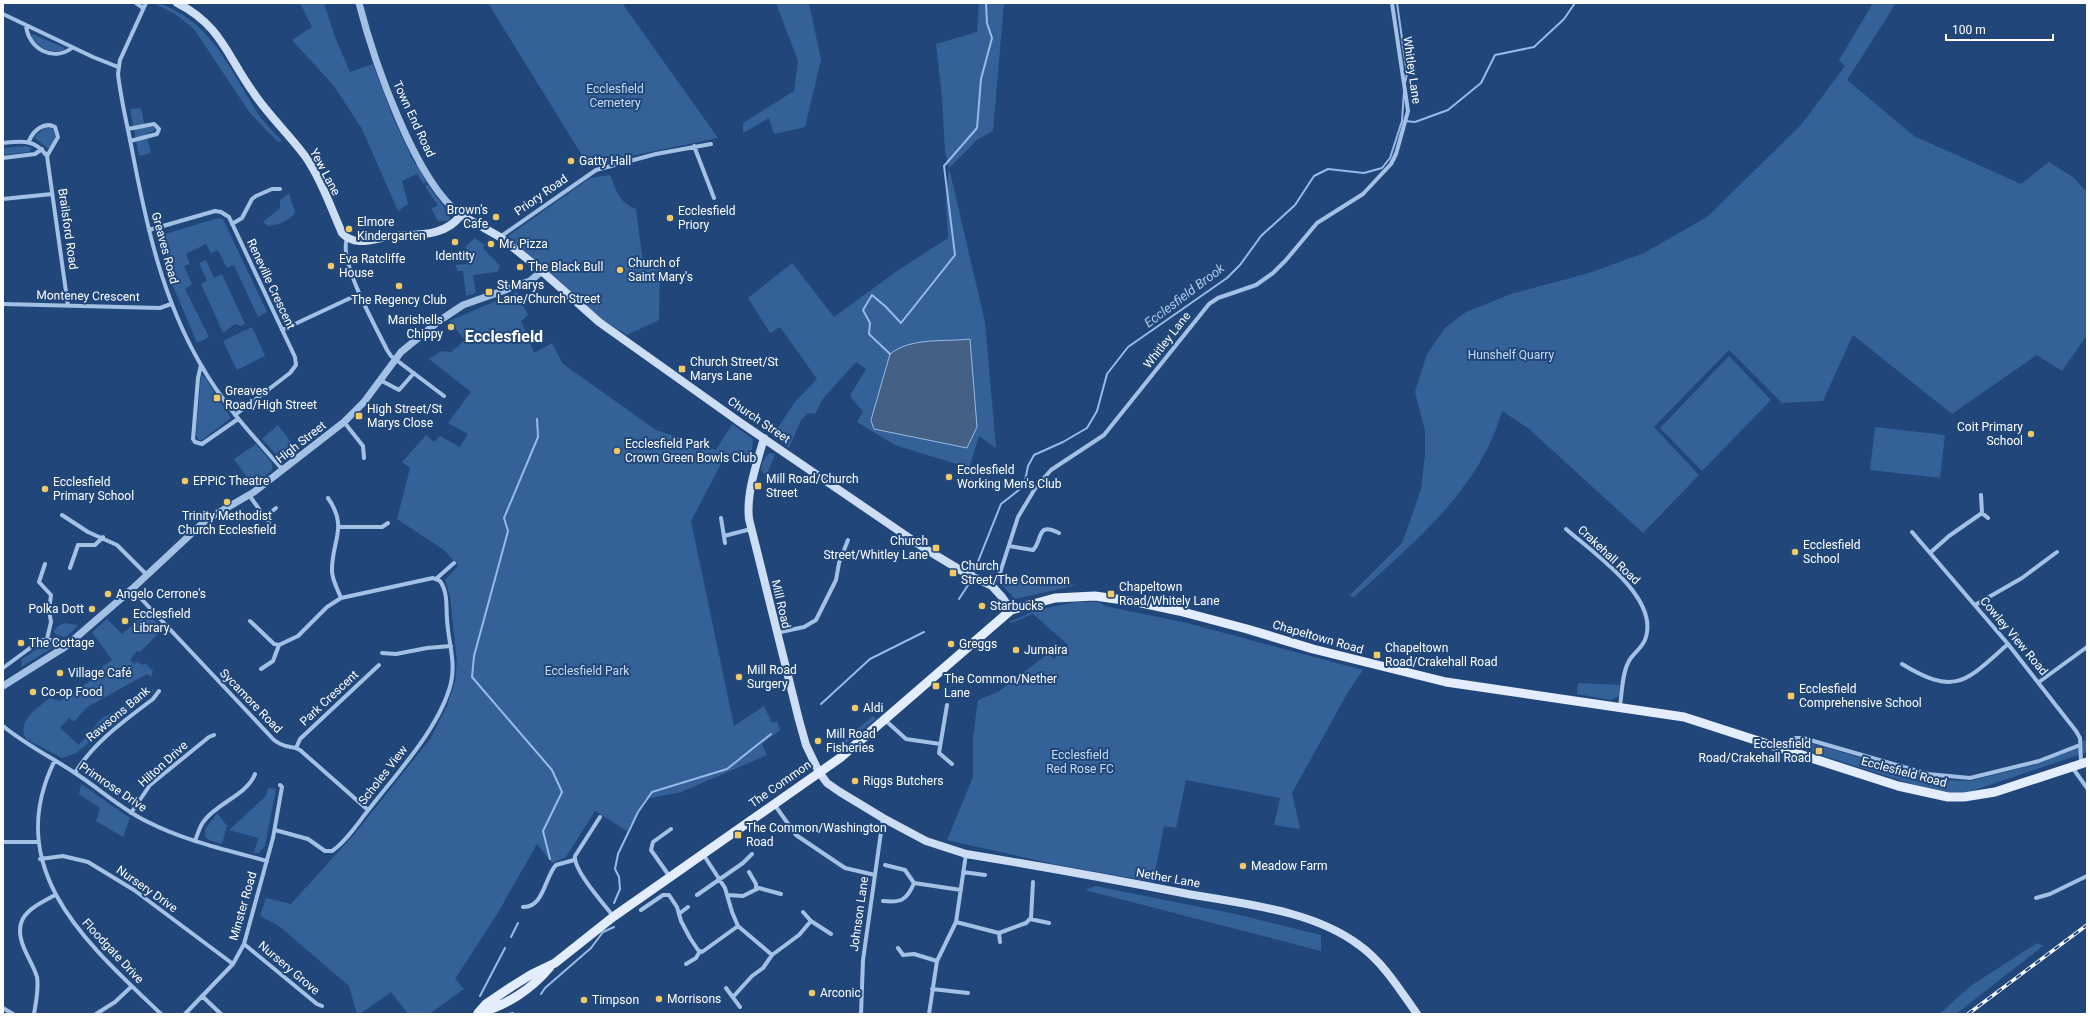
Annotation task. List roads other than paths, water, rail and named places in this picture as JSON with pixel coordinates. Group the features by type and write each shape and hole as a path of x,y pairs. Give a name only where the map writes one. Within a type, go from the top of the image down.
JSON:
{"main road":[{"name":"Yew Lane","path":"177,3 196,14 207,23 225,45 248,86 263,107 307,159 342,233 347,238"},
{"path":"347,238 361,241 390,236 429,234 448,226 461,215"},
{"name":"Town End Road","path":"461,215 500,237"},
{"name":"Church Street","path":"500,237 542,271 599,322 927,550 967,574 992,586 1002,596 1012,610"},
{"name":"Mill Road","path":"764,438 756,467 748,512 776,633 806,744 819,772 827,783 883,818"},
{"name":"Chapeltown Road","path":"1012,610 1042,600 1068,596 1095,596 1137,602 1179,611 1314,649 1446,682 1620,706"},
{"name":"The Common","path":"478,1014 486,1004 510,987 532,974 552,966 613,917 840,758 988,629 1012,610"},
{"name":"Ecclesfield Road","path":"1620,706 1684,717 1898,786 1948,797 1964,797 1995,792 2084,763"},
{"name":"Nether Lane","path":"883,818 926,841 966,854 1207,897 1293,914 1313,920 1338,932 1359,945 1386,971 1417,1014"}],"street":[{"path":"136,3 143,8"},
{"name":"Greaves Road","path":"146,3 118,67 119,83 130,141 156,261 171,304 201,365 237,417 282,470"},
{"name":"Town End Road","path":"358,3 378,67 410,143 436,187 451,207 461,215"},
{"name":"Whitley Lane","path":"992,586 1000,573 1018,517 1036,487 1051,470 1104,435 1208,304 1218,298 1256,285 1267,277 1286,260 1317,223 1363,194 1391,164 1396,154 1408,111 1392,3"},
{"path":"3,14 72,48 118,67"},
{"path":"26,25 30,40 47,53 64,53 72,48"},
{"path":"128,129 154,124 159,129 157,134 130,141"},
{"path":"3,143 29,141 30,137 43,126 49,125 55,127 58,137 47,156"},
{"name":"Brailsford Road","path":"29,141 42,149 47,156 68,306"},
{"name":"Priory Road","path":"500,237 596,170 694,146 711,144"},
{"path":"694,146 714,198"},
{"path":"3,158 35,154 42,149"},
{"path":"232,224 242,218 252,199 256,196 272,189 280,189"},
{"path":"3,199 52,194"},
{"name":"Reneville Crescent","path":"149,230 215,211 225,214 232,224 295,357 294,369 237,417 202,444 198,444 193,439 198,378 201,365"},
{"path":"347,238 345,243 346,255 360,294 393,361 414,373 444,396"},
{"name":"High Street","path":"3,686 65,647 148,575 206,520 249,495 344,422 364,402 393,361 458,307 530,281 542,271"},
{"path":"282,330 342,300 360,294"},
{"name":"Monteney Crescent","path":"3,304 160,308 171,304"},
{"path":"380,380 399,390 414,373"},
{"path":"344,422 363,446 364,458"},
{"path":"249,495 269,523"},
{"path":"1981,495 1982,513 1988,518"},
{"path":"328,498 336,512 339,527 332,574 341,598"},
{"path":"265,517 276,508"},
{"path":"1931,552 1949,536 1982,513"},
{"path":"62,515 88,532 103,537 123,549 148,575"},
{"path":"721,518 725,543"},
{"path":"339,527 382,527 388,523"},
{"path":"1009,546 1033,550 1045,529 1049,528 1059,534"},
{"path":"724,536 751,529"},
{"name":"Crakehall Road","path":"1566,529 1617,574 1636,594 1643,605 1647,618 1648,628 1644,644 1628,662 1620,706"},
{"name":"Cowley View Road","path":"1912,532 1931,552 2008,644 2076,731 2084,763"},
{"path":"70,568 78,545 95,545 103,537"},
{"path":"776,633 804,627 816,620 836,580 839,563 848,540"},
{"path":"1976,606 2022,578 2056,552"},
{"path":"250,621 274,644 279,645 298,636 326,608 341,598 428,578 437,578 454,563"},
{"path":"45,564 39,582 51,595 49,610 51,622 47,639"},
{"name":"Scholes View","path":"275,830 308,840 329,852 335,848 368,810 426,734 442,706 452,676 446,594 443,584 437,578"},
{"name":"Sycamore Road","path":"132,589 274,740 283,747 296,748 368,810"},
{"path":"3,668 32,645 47,639 65,647"},
{"path":"1902,664 1929,679 1954,682 1965,679 1975,673 2008,644"},
{"path":"261,669 273,661 279,645"},
{"path":"382,653 396,654 427,648 451,646"},
{"path":"2039,682 2087,647"},
{"name":"Park Crescent","path":"296,748 300,739 379,665"},
{"name":"Rawsons Bank","path":"75,773 84,758 96,744 153,699 159,691"},
{"path":"948,705 940,744 940,753 952,764"},
{"path":"885,720 906,739 940,744"},
{"name":"Primrose Drive","path":"3,726 32,748 75,773 131,813 166,831 195,841 267,861"},
{"name":"Hilton Drive","path":"131,813 150,785 209,737 214,735"},
{"name":"Ecclesfield Road","path":"1785,749 1790,740 1795,738 1803,738 1928,774 1970,778 2039,761 2080,745"},
{"name":"Floodgate Drive","path":"55,760 44,784 39,803 37,823 40,859 46,880 86,938 161,1014"},
{"path":"2071,767 2087,788"},
{"path":"195,841 203,821 251,782 255,774"},
{"name":"Minster Road","path":"185,1014 233,964 244,944 275,830 282,787 280,785"},
{"path":"774,803 796,835 844,868 875,875"},
{"path":"600,817 575,856 574,860 582,874 613,917"},
{"name":"Johnson Lane","path":"861,1014 863,960 883,818"},
{"path":"670,877 651,850 653,842 671,829"},
{"path":"3,842 38,842"},
{"path":"703,854 720,879 728,895 738,926 772,955"},
{"path":"697,895 743,863 752,854"},
{"path":"929,1014 937,961 956,922 966,854"},
{"name":"Nursery Drive","path":"40,859 63,856 88,862 145,899 233,964"},
{"path":"523,907 532,904 540,897 556,865 574,860"},
{"path":"885,865 905,870 914,883 961,890"},
{"path":"749,872 756,884 756,889"},
{"path":"963,872 985,875"},
{"path":"2036,898 2050,894 2087,876"},
{"path":"956,922 999,933 1026,923 1030,919 1033,882"},
{"path":"883,901 901,901 906,899 914,883"},
{"path":"728,895 743,896 756,889 766,889 781,894"},
{"path":"641,910 666,894 680,913 681,921 690,938 700,951"},
{"path":"34,1014 37,990 36,976 21,940 20,925 24,914 55,895"},
{"path":"680,913 688,907"},
{"path":"803,912 811,921 831,934"},
{"path":"1030,919 1049,923"},
{"path":"733,997 752,976 763,968 772,955 799,935 811,921"},
{"path":"700,951 706,950 738,926"},
{"path":"999,933 1000,942"},
{"name":"Nursery Grove","path":"244,944 317,1004 322,1006"},
{"path":"898,948 903,955 914,954 937,961"},
{"path":"686,964 696,958 700,951"},
{"path":"96,1014 115,1002 132,986"},
{"path":"726,988 740,1007"},
{"path":"932,989 968,993"},
{"path":"202,996 221,1014"},
{"path":"3,1008 13,1014"}],"waterway":[{"path":"890,354 869,334 870,323 863,310 872,295 901,323 955,255 944,166 977,128 981,79 992,38 987,23 986,3"},
{"name":"Ecclesfield Brook","path":"1397,3 1407,74 1405,83"},
{"path":"1405,121 1415,122 1448,110 1481,83 1495,55 1534,47 1564,19 1575,3"},
{"name":"Ecclesfield Brook","path":"973,574 1001,504 1024,486 1028,466 1034,455 1063,442 1087,428 1097,411 1107,374 1128,347 1227,278 1240,265 1261,236 1295,205 1314,176 1328,169 1364,173 1382,168 1390,158 1402,121 1404,91"},
{"path":"537,419 538,437 504,518 508,531 474,656 472,677 552,770 562,792 543,831 550,859"},
{"name":"Ecclesfield Brook","path":"959,599 972,579"},
{"name":"Ecclesfield Brook","path":"821,704 870,659 924,632"},
{"name":"Ecclesfield Brook","path":"614,903 620,889 619,877 615,869 618,854 638,812 652,792 727,769 771,734"},
{"path":"511,937 518,923"},
{"name":"Ecclesfield Brook","path":"541,994 545,988 591,948 603,932 614,927"},
{"path":"480,996 505,948"},
{"name":"Ecclesfield Brook","path":"508,1014 513,1013"}],"railway":[{"path":"1968,1014 2087,925"}],"place":[{"name":"Gatty Hall","path":"571,161"},
{"name":"Brown's Cafe","path":"496,217"},
{"name":"Ecclesfield Priory","path":"670,218"},
{"name":"Elmore Kindergarten","path":"349,229"},
{"name":"Identity","path":"455,242"},
{"name":"Mr. Pizza","path":"491,244"},
{"name":"Eva Ratcliffe House","path":"331,266"},
{"name":"The Black Bull","path":"520,267"},
{"name":"Church of Saint Mary's","path":"620,270"},
{"name":"The Regency Club","path":"399,286"},
{"name":"St Marys Lane/Church Street","path":"489,292"},
{"name":"Marishells Chippy","path":"451,327"},
{"name":"Church Street/St Marys Lane","path":"682,369"},
{"name":"Greaves Road/High Street","path":"217,398"},
{"name":"High Street/St Marys Close","path":"359,416"},
{"name":"Coit Primary School","path":"2031,434"},
{"name":"Ecclesfield Park Crown Green Bowls Club","path":"617,451"},
{"name":"Ecclesfield Working Men's Club","path":"949,477"},
{"name":"EPPiC Theatre","path":"185,481"},
{"name":"Mill Road/Church Street","path":"758,486"},
{"name":"Ecclesfield Primary School","path":"45,489"},
{"name":"Trinity Methodist Church Ecclesfield","path":"227,502"},
{"name":"Church Street/Whitley Lane","path":"936,548"},
{"name":"Ecclesfield School","path":"1795,552"},
{"name":"Church Street/The Common","path":"953,573"},
{"name":"Angelo Cerrone's","path":"108,594"},
{"name":"Chapeltown Road/Whitely Lane","path":"1111,594"},
{"name":"Starbucks","path":"982,606"},
{"name":"Polka Dott","path":"92,609"},
{"name":"Ecclesfield Library","path":"125,621"},
{"name":"The Cottage","path":"21,643"},
{"name":"Greggs","path":"951,644"},
{"name":"Jumaira","path":"1016,650"},
{"name":"Chapeltown Road/Crakehall Road","path":"1377,655"},
{"name":"Village Café","path":"60,673"},
{"name":"Mill Road Surgery","path":"739,677"},
{"name":"The Common/Nether Lane","path":"936,686"},
{"name":"Co-op Food","path":"33,692"},
{"name":"Ecclesfield Comprehensive School","path":"1791,696"},
{"name":"Aldi","path":"855,708"},
{"name":"Mill Road Fisheries","path":"818,741"},
{"name":"Ecclesfield Road/Crakehall Road","path":"1819,751"},
{"name":"Riggs Butchers","path":"855,781"},
{"name":"The Common/Washington Road","path":"738,835"},
{"name":"Meadow Farm","path":"1243,866"},
{"name":"Arconic","path":"812,993"},
{"name":"Morrisons","path":"659,999"},
{"name":"Timpson","path":"584,1000"}],"district":[{"name":"Ecclesfield","path":"504,336"}],"park label":[{"name":"Ecclesfield Cemetery","path":"615,96"},
{"name":"Hunshelf Quarry","path":"1511,355"},
{"name":"Ecclesfield Park","path":"587,671"},
{"name":"Ecclesfield Red Rose FC","path":"1080,762"}]}
